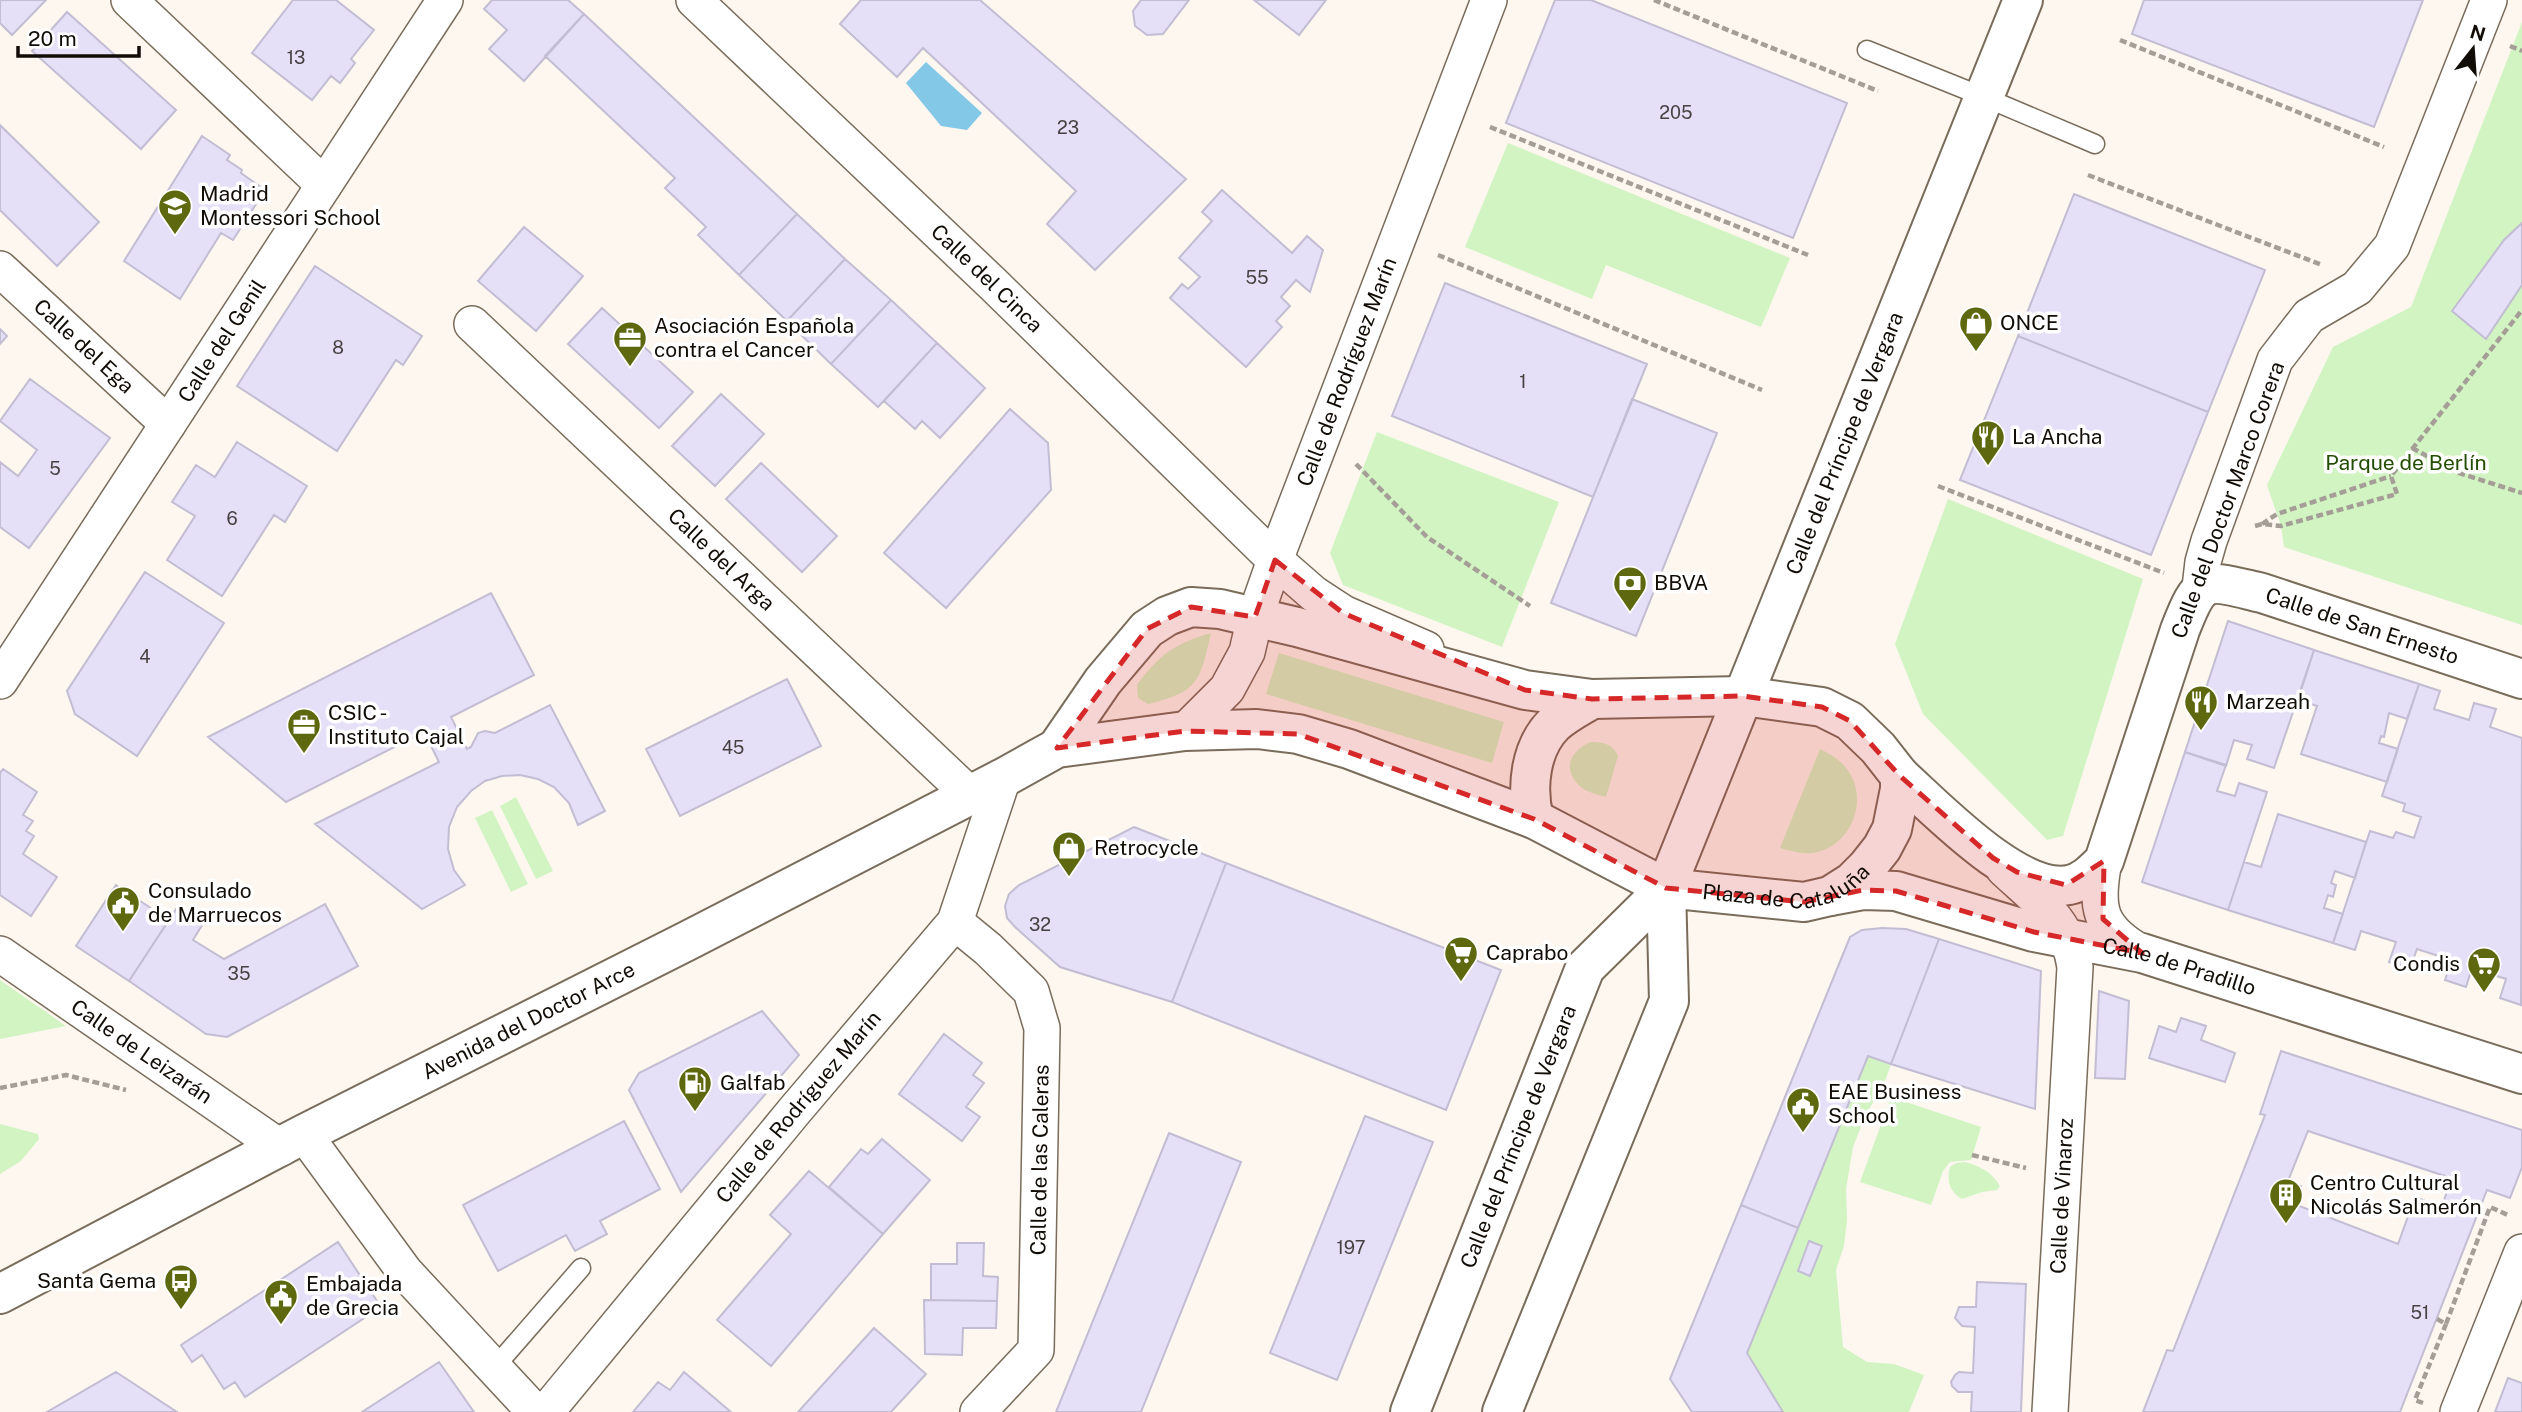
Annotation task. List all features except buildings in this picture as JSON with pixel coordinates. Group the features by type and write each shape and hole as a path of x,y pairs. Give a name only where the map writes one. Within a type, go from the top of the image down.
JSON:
{"street":[{"path":"129,0 324,185"},
{"name":"Calle del Genil","path":"0,681 445,0"},
{"name":"Calle del Cinca","path":"694,0 983,275 1275,560"},
{"name":"Calle de Rodríguez Marín","path":"1185,731 1227,689 1247,652 1255,617 1275,560 1489,0"},
{"name":"Calle del Príncipe de Vergara","path":"1410,1412 1586,968 1665,888 2023,0"},
{"name":"Calle del Doctor Marco Corera","path":"2142,953 2115,935 2103,919 2100,908 2104,861 2180,630 2190,602 2200,588 2209,541 2275,360 2309,316 2357,288 2392,246 2489,0"},
{"name":"Calle del Ega","path":"0,269 168,424"},
{"name":"Calle del Arga","path":"472,324 986,787"},
{"path":"1275,560 1314,594 1343,613 1506,684"},
{"name":"Calle de San Ernesto","path":"2200,588 2220,584 2262,593 2522,678"},
{"name":"Avenida del Doctor Arce","path":"1057,748 1103,681 1147,629 1167,615 1191,607 1220,609 1255,617"},
{"path":"1255,617 1297,626 1525,690 1592,699 1743,696 1822,707 1850,721 1878,748 1900,776 1993,858 2055,918 2069,939"},
{"path":"1534,819 1528,799 1530,778 1542,742 1553,725 1592,699"},
{"name":"Plaza de Cataluña","path":"1185,731 1257,729 1298,734 1349,749 1534,819 1665,888 1804,902 1830,896 1852,882 1882,848 1892,829 1900,776"},
{"name":"Avenida del Doctor Arce","path":"0,1294 1057,748 1185,731"},
{"name":"Calle de Rodríguez Marín","path":"546,1412 796,1109 955,922 986,787"},
{"path":"1993,858 2032,878 2055,885 2080,881 2104,861"},
{"name":"Calle del Príncipe de Vergara","path":"1502,1412 1669,1001 1665,888"},
{"name":"Calle de Pradillo","path":"1830,896 1863,890 1895,891 2034,932 2142,953 2522,1074"},
{"name":"Calle de las Caleras","path":"955,922 988,949 1031,991 1042,1028 1036,1350 978,1412"},
{"name":"Calle de Vinaroz","path":"2050,1412 2076,981 2069,939"},
{"name":"Calle de Leizarán","path":"0,954 189,1085 293,1141 405,1272 535,1412"},
{"path":"2458,1412 2508,1317 2522,1252"}],"lane":[{"path":"1867,50 2095,144"},
{"path":"494,1368 581,1268"}],"path":[{"path":"1654,0 1878,91"},
{"path":"2119,40 2384,147"},
{"path":"1490,127 1808,255"},
{"path":"2087,175 2331,269"},
{"path":"1438,255 1762,390"},
{"path":"2209,541 2262,524 2277,514 2391,476 2522,310"},
{"path":"2412,449 2459,473 2522,493"},
{"path":"1356,464 1427,537 1530,606"},
{"path":"2262,524 2281,526 2397,494 2391,476"},
{"path":"1938,486 2165,573"},
{"path":"0,1088 66,1075 162,1099 189,1085"},
{"path":"1972,1155 2032,1170"},
{"path":"2420,1387 2490,1208 2511,1216"},
{"path":"2437,1320 2446,1324"}],"highlighted area":[{"path":"1275,560 1343,613 1525,690 1592,699 1743,696 1822,707 1850,721 1900,776 1993,858 2017,872 2066,885 2104,861 2103,919 2142,953 2034,932 1896,891 1863,890 1804,902 1666,888 1534,819 1298,734 1185,731 1057,748 1147,629 1191,607 1255,617"}],"green space":[{"name":"Parque de Berlín","path":"2522,22 2522,625 2284,547 2281,526 2267,485 2333,347 2411,307"},
{"path":"1508,143 1790,258 1761,327 1606,265 1592,299 1465,247"},
{"path":"1377,432 1559,502 1502,647 1343,585 1330,553"},
{"path":"1948,499 2143,579 2063,836 2047,840 1923,714 1895,644"},
{"path":"1211,633 1200,673 1187,689 1178,695 1148,704 1138,698 1137,685 1161,658 1187,641"},
{"path":"1279,653 1504,722 1492,763 1266,694"},
{"path":"1591,742 1607,744 1618,756 1606,797 1582,788 1570,769 1575,753"},
{"path":"1820,749 1840,762 1853,780 1857,807 1853,820 1837,842 1826,849 1808,853 1780,848"},
{"path":"516,797 553,871 536,879 500,806"},
{"path":"492,810 528,884 511,892 475,818"},
{"path":"0,980 66,1026 0,1039"},
{"path":"1868,1056 1891,1064 1853,1147 1846,1189 1844,1246 1836,1270 1843,1347 1867,1362 1894,1364 1924,1375 1909,1412 1783,1412 1747,1353"},
{"path":"1891,1097 1981,1127 1971,1160 1950,1162 1943,1171 1931,1205 1860,1182"},
{"path":"0,1124 38,1134 39,1139 21,1161 0,1174"},
{"path":"1965,1162 1989,1173 2000,1186 1997,1190 1962,1199 1954,1193 1949,1181 1950,1167"}],"water":[{"path":"926,62 982,113 967,130 941,126 906,83"}],"place":[{"name":"Madrid Montessori School","path":"175,236"},
{"name":"ONCE","path":"1976,353"},
{"name":"Asociación Española contra el Cancer","path":"630,368"},
{"name":"La Ancha","path":"1988,467"},
{"name":"BBVA","path":"1630,613"},
{"name":"Marzeah","path":"2201,732"},
{"name":"CSIC - Instituto Cajal","path":"304,755"},
{"name":"Retrocycle","path":"1069,878"},
{"name":"Consulado de Marruecos","path":"123,933"},
{"name":"Caprabo","path":"1461,983"},
{"name":"Condis","path":"2484,994"},
{"name":"Galfab","path":"695,1113"},
{"name":"EAE Business School","path":"1803,1134"},
{"name":"Centro Cultural Nicolás Salmerón","path":"2286,1225"},
{"name":"Santa Gema","path":"181,1311"},
{"name":"Embajada de Grecia","path":"281,1326"}]}
